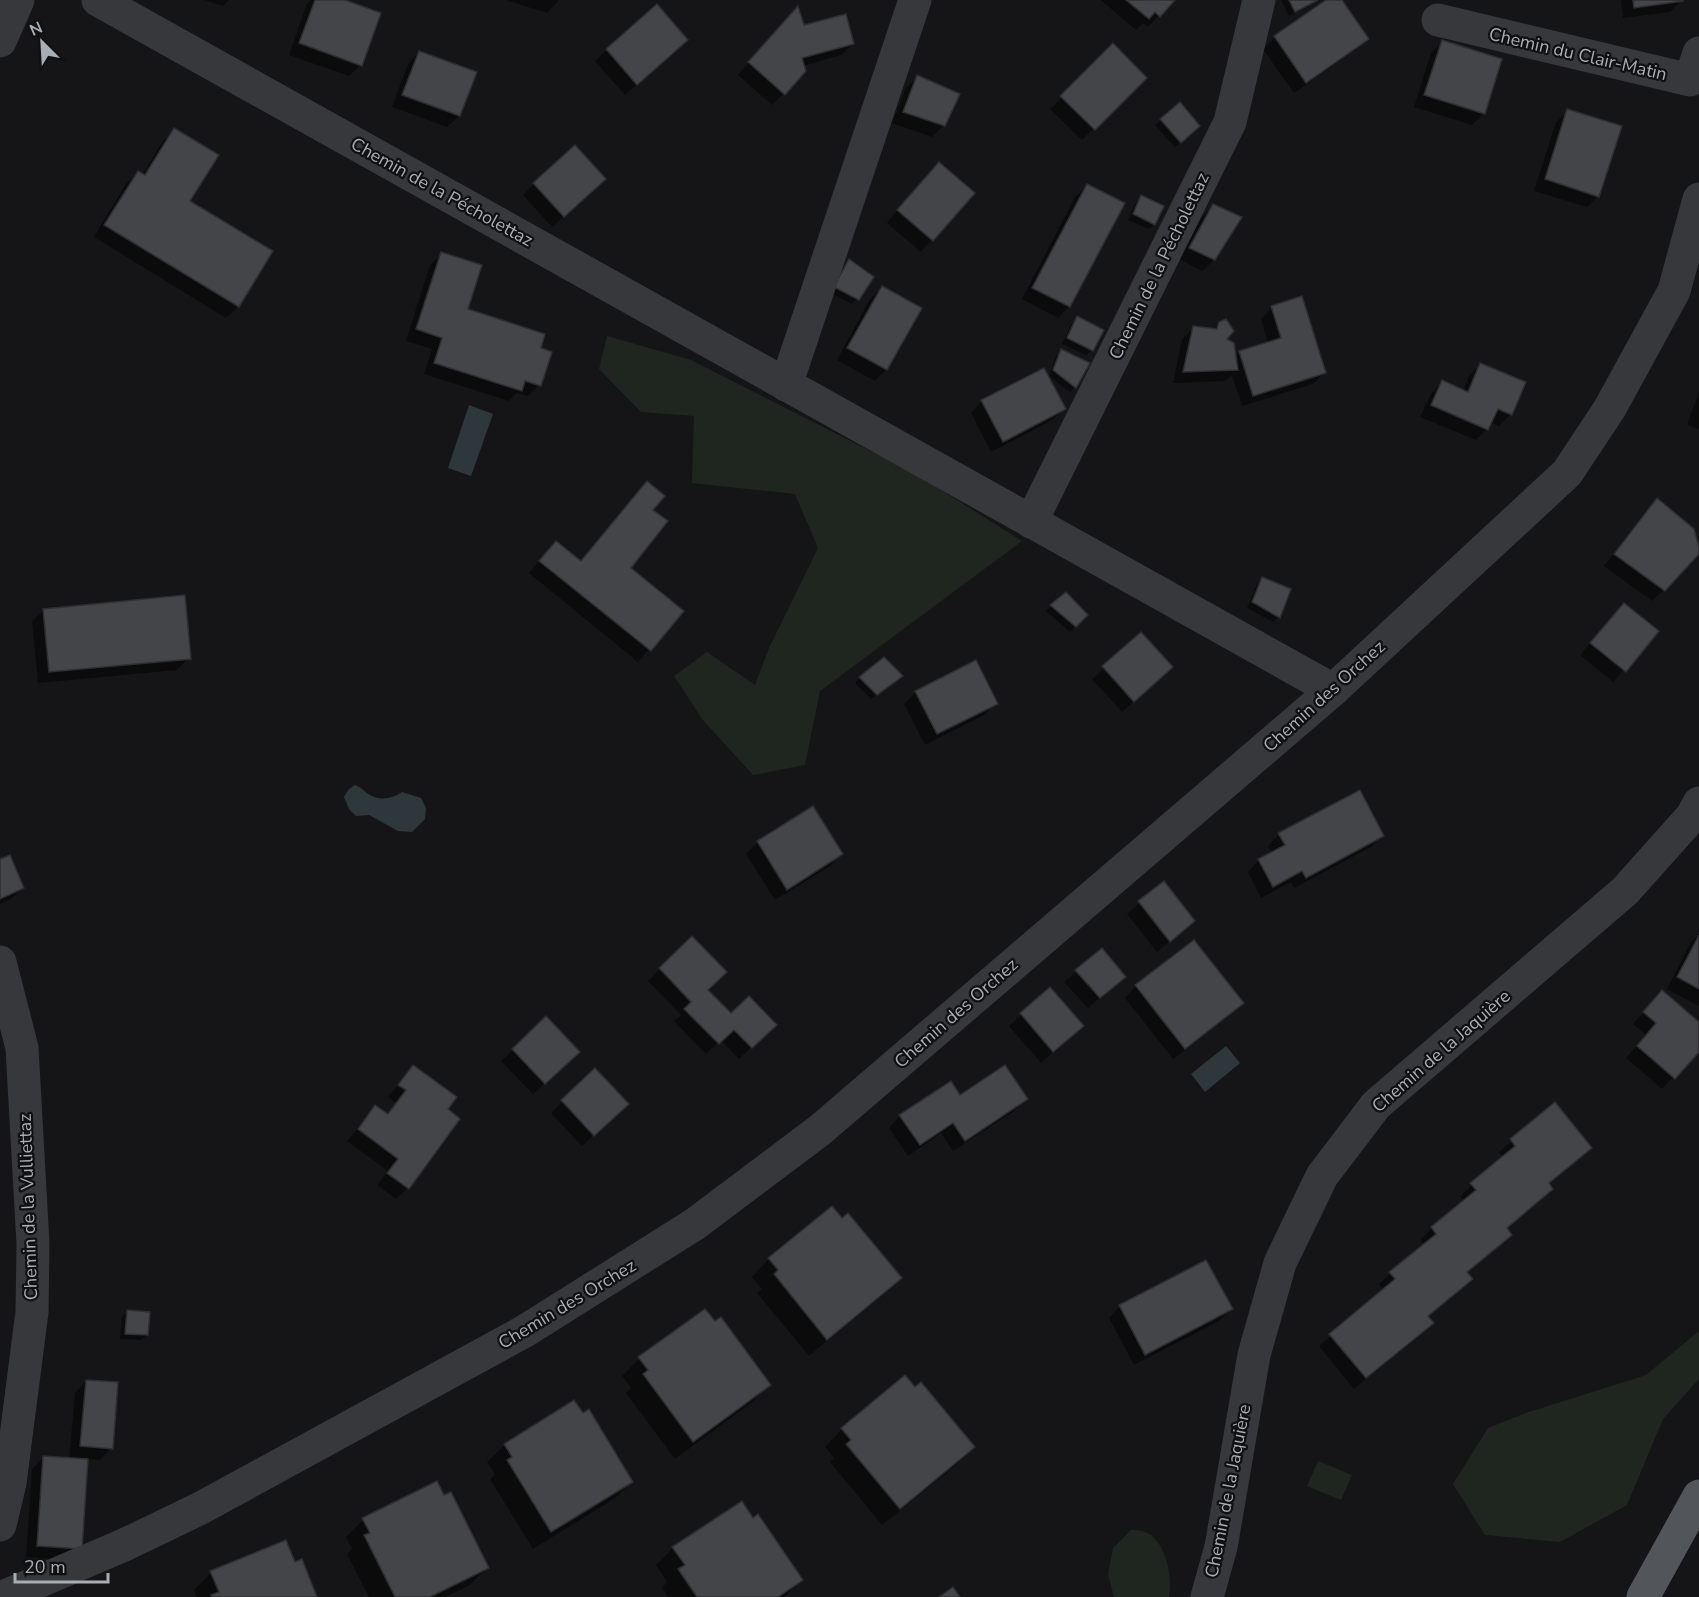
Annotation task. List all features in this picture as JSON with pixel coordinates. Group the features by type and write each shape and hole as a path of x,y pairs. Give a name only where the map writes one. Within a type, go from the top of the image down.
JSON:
{"main road":[{"path":"1643,1597 1695,1505"}],"street":[{"path":"0,41 18,0"},
{"name":"Chemin de la Pécholettaz","path":"98,0 1333,690"},
{"path":"786,385 915,0"},
{"name":"Chemin de la Pécholettaz","path":"1032,522 1230,122 1259,0"},
{"name":"Chemin du Clair-Matin","path":"1438,20 1690,80 1699,53"},
{"name":"Chemin des Orchez","path":"3,1597 135,1540 199,1509 525,1331 695,1224 748,1186 829,1122 1333,690 1567,473 1610,408 1674,291 1699,199"},
{"name":"Chemin de la Jaquière","path":"1207,1597 1221,1547 1254,1355 1280,1263 1322,1176 1376,1105 1625,891 1692,816 1699,803"},
{"name":"Chemin de la Vulliettaz","path":"0,962 22,1048 33,1244 32,1312 10,1483 0,1525"}],"shaded area":[{"path":"607,336 691,360 914,473 1022,541 820,691 805,765 753,775 702,719 674,676 707,652 755,685 769,648 818,548 795,494 692,483 694,416 641,412 599,369"},
{"path":"469,405 493,414 471,476 448,468"},
{"path":"355,785 376,798 384,799 402,792 421,798 426,808 425,819 412,832 398,831 369,815 356,816 349,809 344,797"},
{"path":"1226,1046 1240,1063 1205,1092 1191,1074"},
{"path":"1699,1331 1699,1379 1663,1419 1627,1505 1560,1542 1485,1535 1453,1484 1488,1428 1526,1413 1646,1375"},
{"path":"1318,1461 1352,1475 1341,1500 1307,1486"},
{"path":"1131,1530 1143,1531 1152,1536 1163,1551 1169,1570 1169,1597 1114,1597 1108,1574 1113,1548"}],"building":[{"path":"315,0 345,0 381,13 362,66 299,43"},
{"path":"1126,0 1175,0 1160,17 1155,12 1149,19"},
{"path":"1289,0 1318,0 1295,12"},
{"path":"1326,0 1342,0 1369,39 1306,83 1274,36"},
{"path":"1633,0 1683,0 1683,1 1634,8"},
{"path":"657,4 688,40 637,85 606,49"},
{"path":"798,6 804,25 846,14 854,44 802,58 806,71 785,95 748,62"},
{"path":"1442,40 1502,59 1485,114 1424,95"},
{"path":"1113,43 1147,78 1095,130 1060,96"},
{"path":"419,51 477,72 460,116 402,95"},
{"path":"917,75 960,94 945,126 903,112"},
{"path":"1180,102 1200,126 1181,143 1160,119"},
{"path":"1567,109 1622,126 1599,197 1545,179"},
{"path":"174,128 219,155 190,201 273,251 239,307 104,225 138,171 145,175"},
{"path":"575,145 606,179 564,217 533,183"},
{"path":"939,162 975,193 933,241 897,210"},
{"path":"1087,184 1125,203 1070,307 1032,288"},
{"path":"1141,195 1164,206 1155,225 1133,214"},
{"path":"1213,204 1242,217 1215,260 1189,248"},
{"path":"441,252 482,265 468,309 545,334 541,348 552,352 541,386 525,381 522,391 434,363 442,338 416,329"},
{"path":"849,259 874,277 859,300 834,287"},
{"path":"882,286 922,308 887,370 847,348"},
{"path":"1302,296 1326,373 1253,396 1239,351 1281,338 1271,306"},
{"path":"1077,316 1104,330 1093,351 1067,338"},
{"path":"1226,319 1234,331 1227,339 1234,343 1238,370 1183,372 1193,326 1217,329 1219,322"},
{"path":"1061,349 1090,363 1076,388 1053,370"},
{"path":"1480,363 1526,382 1512,415 1498,409 1488,430 1431,405 1442,380 1468,392"},
{"path":"1044,368 1066,409 1003,442 981,400"},
{"path":"647,481 665,496 653,510 668,521 631,568 684,611 651,651 539,561 556,541 581,561"},
{"path":"1657,498 1694,529 1699,547 1699,554 1665,591 1614,554"},
{"path":"1262,577 1291,589 1280,618 1252,602"},
{"path":"1066,592 1088,615 1076,627 1050,605"},
{"path":"185,595 191,659 49,672 43,609"},
{"path":"1624,603 1659,631 1626,672 1590,643"},
{"path":"1141,632 1173,667 1134,702 1102,666"},
{"path":"884,657 903,676 877,695 859,677"},
{"path":"976,660 998,704 937,734 915,691"},
{"path":"1360,790 1384,836 1306,878 1302,871 1273,887 1258,859 1285,845 1278,833"},
{"path":"813,806 843,854 787,890 757,841"},
{"path":"10,855 24,888 0,899 0,859"},
{"path":"1164,881 1195,921 1170,942 1138,901"},
{"path":"1699,935 1699,989 1677,977"},
{"path":"692,936 727,972 708,990 731,1013 749,996 777,1025 752,1048 734,1030 719,1044 684,1009 691,1002 659,968"},
{"path":"1194,940 1244,1003 1185,1049 1135,985"},
{"path":"1102,948 1126,977 1100,998 1075,970"},
{"path":"1050,987 1084,1026 1053,1052 1020,1013"},
{"path":"1662,990 1699,1022 1699,1052 1675,1079 1637,1046 1656,1023 1643,1012"},
{"path":"546,1016 580,1052 545,1084 512,1049"},
{"path":"413,1065 457,1097 448,1109 460,1119 409,1189 387,1173 398,1159 358,1129 375,1105 388,1114 406,1090 398,1085"},
{"path":"1005,1065 1028,1099 965,1141 953,1123 920,1145 899,1115 951,1081 960,1095"},
{"path":"595,1068 629,1104 594,1136 561,1100"},
{"path":"1555,1102 1592,1148 1549,1183 1553,1189 1507,1228 1512,1235 1467,1272 1473,1279 1428,1316 1434,1323 1366,1378 1329,1334 1395,1279 1389,1272 1436,1234 1431,1227 1476,1190 1470,1183 1515,1146 1510,1139"},
{"path":"832,1206 842,1218 848,1213 902,1278 827,1340 774,1274 778,1270 768,1258"},
{"path":"1206,1260 1233,1309 1145,1355 1119,1305"},
{"path":"705,1309 715,1321 721,1317 771,1385 693,1442 643,1374 648,1370 638,1357"},
{"path":"127,1310 150,1312 148,1335 125,1334"},
{"path":"905,1375 915,1387 921,1382 975,1447 900,1509 846,1444 851,1440 841,1428"},
{"path":"86,1380 118,1382 113,1449 80,1446"},
{"path":"574,1400 583,1413 589,1409 633,1482 551,1532 507,1460 512,1457 504,1444"},
{"path":"43,1456 88,1459 82,1549 37,1546"},
{"path":"437,1481 444,1495 451,1492 489,1568 430,1597 395,1597 364,1535 370,1533 362,1518"},
{"path":"742,1501 753,1518 758,1514 803,1580 778,1597 697,1597 678,1569 685,1565 672,1547"},
{"path":"286,1540 295,1562 302,1559 317,1597 212,1597 211,1595 219,1592 210,1571"},
{"path":"953,1587 960,1597 939,1597"}]}
